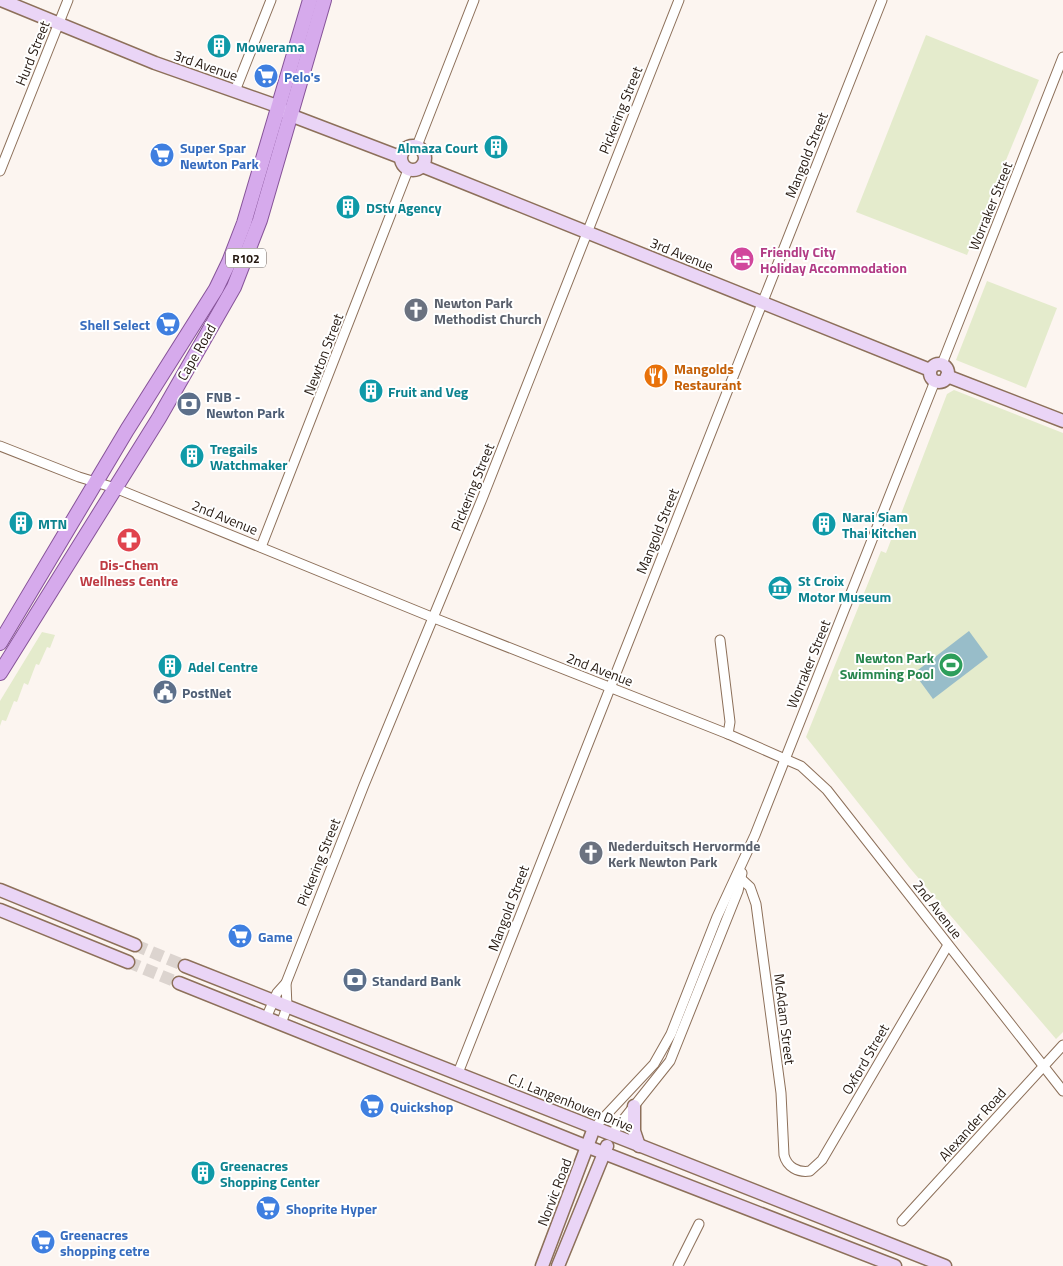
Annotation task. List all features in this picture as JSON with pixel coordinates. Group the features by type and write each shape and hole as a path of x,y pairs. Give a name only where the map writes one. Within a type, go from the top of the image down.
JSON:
{"main road":[{"name":"3rd Avenue","path":"1,0 155,63 277,106 290,114 400,157"},
{"name":"Cape Road","path":"0,643 216,289 229,262 244,222 310,0"},
{"name":"Cape Road","path":"0,673 159,418 234,287 260,220 324,0"},
{"path":"417,146 425,155 422,166 416,170 408,170 401,162 400,157 406,147 417,146"},
{"name":"3rd Avenue","path":"422,166 938,373 1063,421"},
{"path":"0,890 135,945"},
{"path":"0,910 128,962"},
{"name":"C.J. Langenhoven Drive","path":"185,966 586,1123 611,1136 945,1266"},
{"path":"179,983 588,1147 895,1266"},
{"path":"634,1106 634,1132 639,1146"},
{"name":"Norvic Road","path":"542,1266 594,1128"},
{"path":"558,1266 611,1136"}],"street":[{"name":"Hurd Street","path":"0,171 68,0"},
{"path":"235,91 272,0"},
{"path":"417,146 474,0"},
{"name":"Pickering Street","path":"266,1018 272,1001 286,983 364,785 434,618 679,0"},
{"name":"Mangold Street","path":"458,1073 882,0"},
{"name":"Worraker Street","path":"611,1136 670,1061 750,847 1063,57"},
{"name":"Newton Street","path":"261,547 408,170"},
{"name":"2nd Avenue","path":"0,446 115,488 434,618 728,734 801,766 823,786 1063,1091"},
{"path":"720,640 730,722 728,734"},
{"name":"Worraker Street","path":"594,1128 659,1057 671,1034 717,917 739,877"},
{"name":"McAdam Street","path":"739,877 750,887 756,904 781,1093 784,1155 787,1163 794,1169"},
{"name":"Oxford Street","path":"794,1169 810,1171 822,1160 948,945"},
{"name":"Pickering Street","path":"281,1024 287,1007 286,983"},
{"name":"Alexander Road","path":"902,1221 1063,1045"},
{"path":"678,1266 700,1224"}],"green space":[{"path":"926,35 1039,80 967,255 856,212"},
{"path":"987,281 1057,308 1026,388 956,360"},
{"path":"954,390 1063,433 1063,1032 1056,1039 909,867 806,737 881,551 886,553 947,394"},
{"path":"42,632 55,635 50,648 47,647 39,665 36,664 28,685 24,683 17,702 14,701 6,721 2,720 0,726 0,701"}],"water":[{"name":"Newton Park Swimming Pool","path":"969,631 988,657 933,699 914,673"}],"tunnel":[{"path":"135,945 185,966"},
{"path":"128,962 179,983"}],"place":[{"name":"Mowerama","path":"219,46"},
{"name":"Pelo's","path":"266,76"},
{"name":"Almaza Court","path":"496,147"},
{"name":"Super Spar Newton Park","path":"162,155"},
{"name":"DStv Agency","path":"348,207"},
{"name":"Friendly City Holiday Accommodation","path":"742,259"},
{"name":"Newton Park Methodist Church","path":"416,310"},
{"name":"Shell Select","path":"168,324"},
{"name":"Mangolds Restaurant","path":"656,376"},
{"name":"Fruit and Veg","path":"371,391"},
{"name":"FNB - Newton Park","path":"189,404"},
{"name":"Tregails Watchmaker","path":"192,456"},
{"name":"MTN","path":"21,523"},
{"name":"Narai Siam Thai Kitchen","path":"824,524"},
{"name":"Dis-Chem Wellness Centre","path":"129,540"},
{"name":"St Croix Motor Museum","path":"780,588"},
{"name":"Newton Park Swimming Pool","path":"951,665"},
{"name":"Adel Centre","path":"170,666"},
{"name":"PostNet","path":"165,692"},
{"name":"Nederduitsch Hervormde Kerk Newton Park","path":"591,853"},
{"name":"Game","path":"240,936"},
{"name":"Standard Bank","path":"355,980"},
{"name":"Quickshop","path":"372,1106"},
{"name":"Greenacres Shopping Center","path":"203,1173"},
{"name":"Shoprite Hyper","path":"268,1208"},
{"name":"Greenacres shopping cetre","path":"43,1242"}]}
